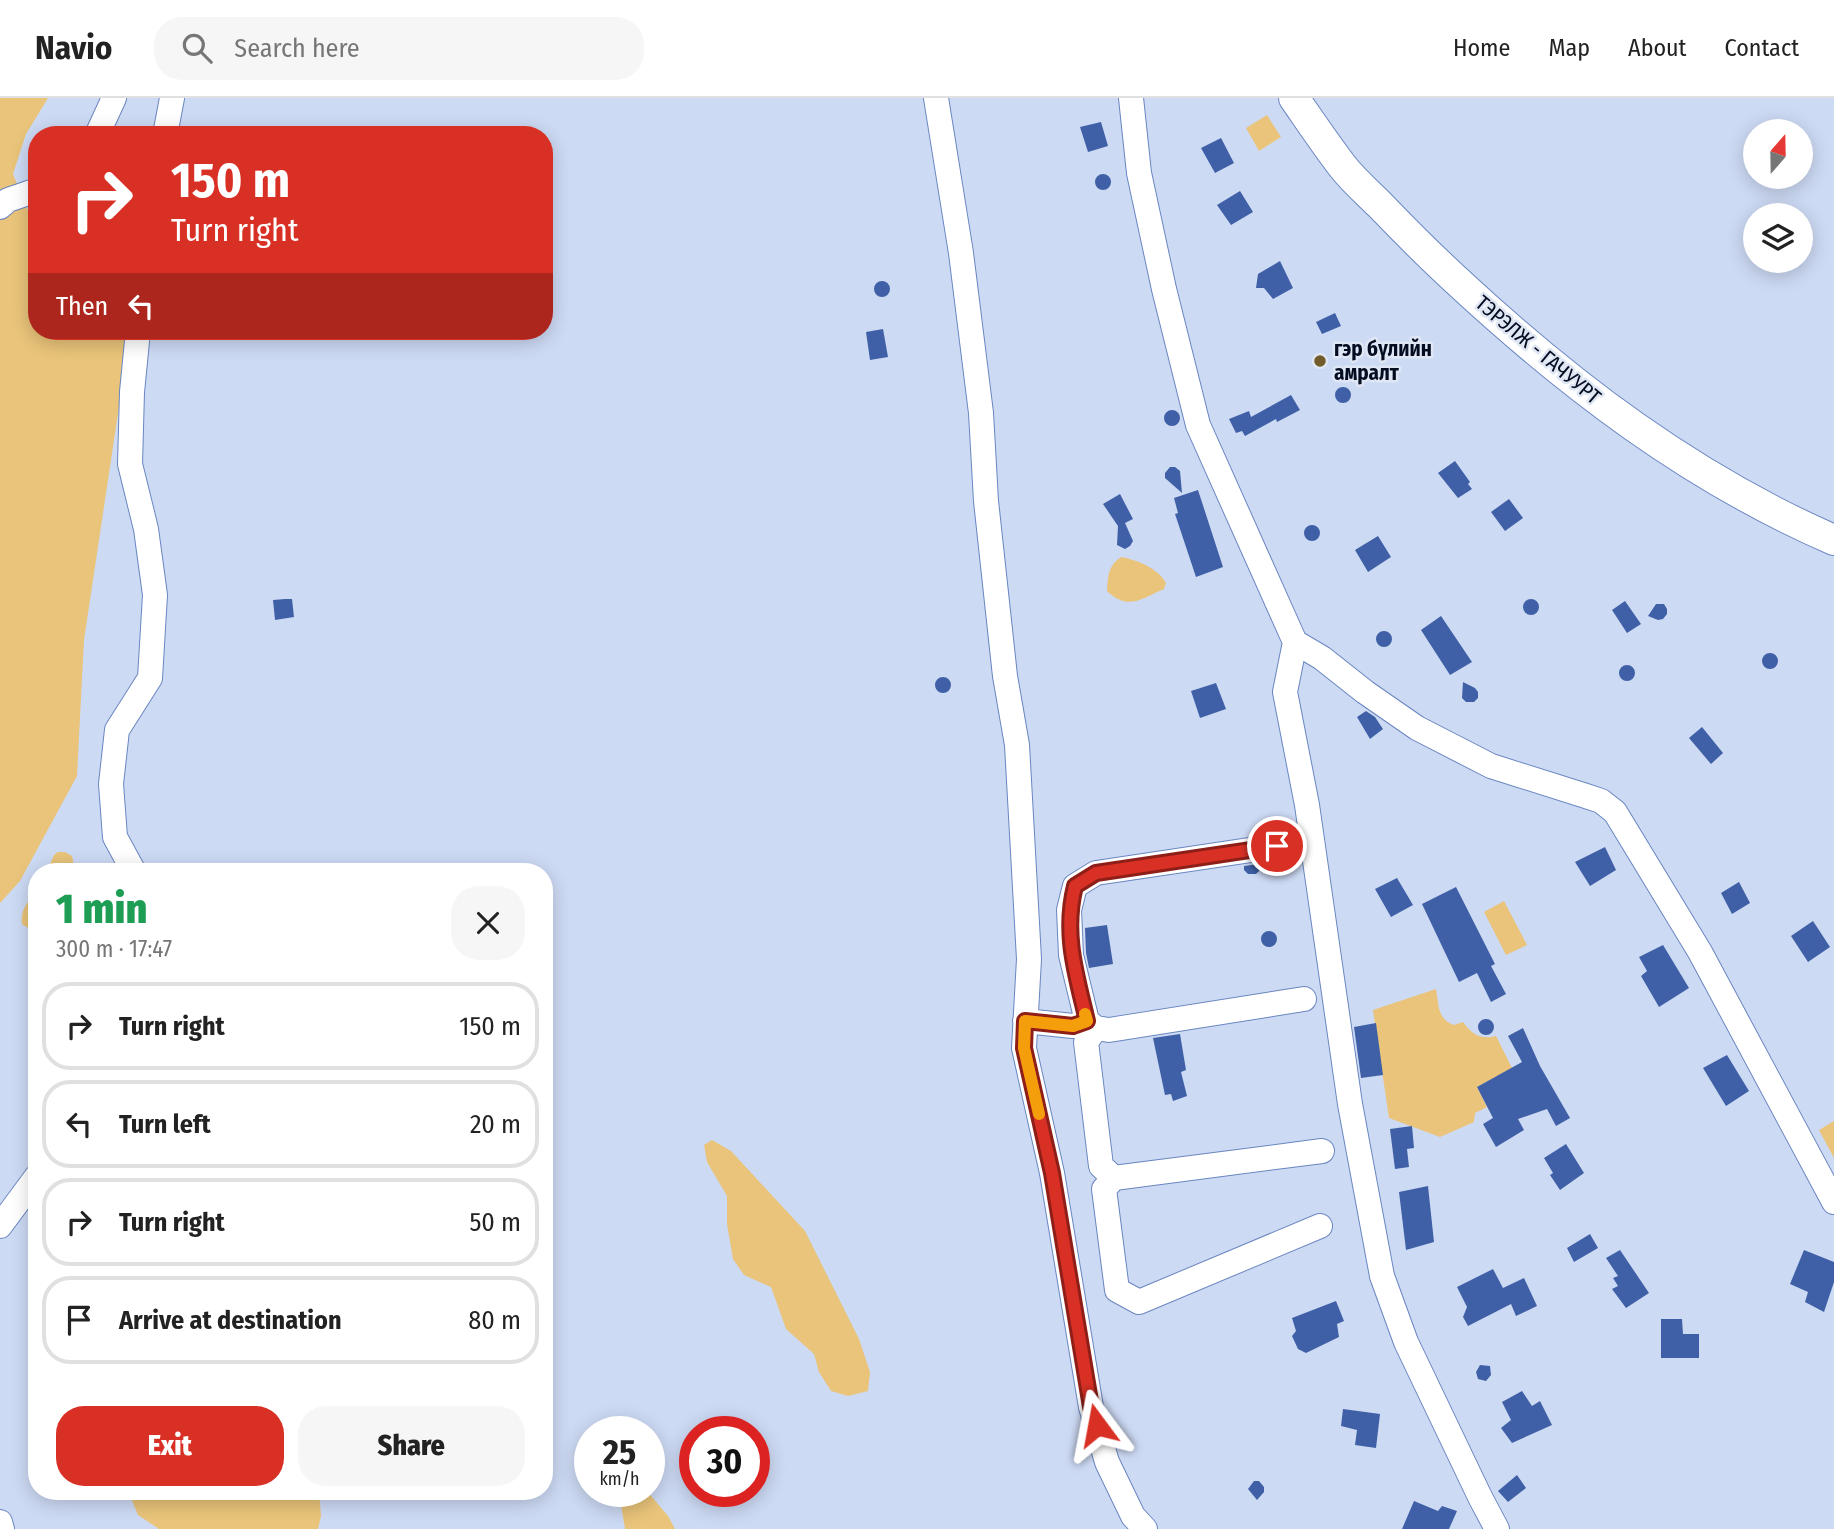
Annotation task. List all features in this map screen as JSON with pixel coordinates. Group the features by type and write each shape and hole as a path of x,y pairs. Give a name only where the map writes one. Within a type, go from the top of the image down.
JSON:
{"main road":[{"name":"ТЭРЭЛЖ - ГАЧУУРТ","path":"1294,98 1344,168 1425,251 1506,326 1574,382 1648,438 1715,480 1792,522 1834,540"}],"street":[{"path":"101,126 114,98"},
{"path":"167,126 172,98"},
{"path":"936,98 961,253 981,413 986,501 1003,662 1017,745 1029,959 1024,1048 1052,1173 1091,1407 1107,1461 1133,1516 1145,1529"},
{"path":"1131,98 1139,173 1164,289 1198,425 1294,642 1285,692 1307,805 1350,1104 1382,1276 1406,1342 1497,1529"},
{"path":"0,207 8,200 28,193"},
{"path":"129,863 115,836 111,784 117,730 150,678 155,595 146,529 131,464 132,392 137,340"},
{"path":"1294,642 1418,728 1491,766 1601,801 1615,812 1700,952 1834,1202"},
{"path":"1114,1178 1101,1166 1086,1042 1091,1025 1071,955 1069,910 1075,886 1096,873 1277,846"},
{"path":"1025,1021 1091,1025 1109,1030 1304,999"},
{"path":"1320,1226 1139,1302 1117,1290 1104,1189 1114,1178 1322,1151"},
{"path":"0,1226 28,1188"},
{"path":"0,1522 2,1529"}],"shaded area":[{"path":"0,98 48,98 31,126 28,126 13,174 28,211 28,340 128,340 128,347 84,640 77,776 20,881 0,903"},
{"path":"1267,115 1281,137 1259,151 1246,128"},
{"path":"1121,557 1152,569 1166,583 1164,589 1135,601 1122,601 1115,597 1107,591 1108,576 1113,564"},
{"path":"65,852 72,856 73,863 50,863 54,855"},
{"path":"1504,901 1527,945 1506,955 1484,912"},
{"path":"28,902 28,928 22,924 23,910"},
{"path":"1436,989 1444,1019 1454,1025 1463,1022 1473,1033 1481,1036 1496,1036 1512,1068 1477,1087 1487,1107 1475,1113 1474,1122 1440,1137 1389,1118 1373,1010"},
{"path":"1834,1121 1834,1158 1819,1130"},
{"path":"712,1140 731,1151 805,1231 859,1339 870,1372 868,1391 848,1396 831,1391 819,1372 814,1354 786,1329 771,1287 744,1275 733,1259 727,1224 727,1196 707,1162 704,1145"},
{"path":"132,1500 320,1500 321,1516 318,1529 159,1529 138,1515"},
{"path":"621,1507 660,1507 675,1529 625,1529"}],"building":[{"path":"1101,122 1108,146 1088,152 1080,127"},
{"path":"1221,138 1234,163 1215,173 1201,148"},
{"path":"1100,174 1106,174 1111,182 1109,188 1100,190 1095,185 1095,179"},
{"path":"1240,191 1253,212 1231,225 1217,205"},
{"path":"1280,261 1293,288 1273,299 1264,288 1256,288 1258,274"},
{"path":"879,281 885,281 890,289 888,295 879,297 874,292 874,286"},
{"path":"1335,313 1341,326 1322,334 1316,322"},
{"path":"883,329 888,357 870,360 866,332"},
{"path":"1340,387 1346,387 1351,395 1349,401 1340,403 1335,398 1335,392"},
{"path":"1291,395 1300,410 1277,422 1276,419 1245,436 1242,431 1236,433 1229,419 1249,411 1251,417"},
{"path":"1169,410 1175,410 1180,418 1178,424 1169,426 1164,421 1164,415"},
{"path":"1455,461 1472,489 1458,498 1438,473"},
{"path":"1170,467 1180,471 1182,493 1165,478"},
{"path":"1198,490 1223,567 1196,577 1175,514 1178,513 1174,498"},
{"path":"1120,494 1133,519 1125,523 1133,541 1125,549 1117,545 1118,526 1103,504"},
{"path":"1509,499 1523,518 1505,531 1491,512"},
{"path":"1309,525 1315,525 1320,533 1318,539 1309,541 1304,536 1304,530"},
{"path":"1378,536 1391,557 1368,572 1355,550"},
{"path":"292,599 294,617 275,620 273,600"},
{"path":"1528,599 1534,599 1539,607 1537,613 1528,615 1523,610 1523,604"},
{"path":"1625,601 1641,624 1627,633 1612,610"},
{"path":"1656,604 1664,604 1667,609 1663,619 1648,616"},
{"path":"1441,616 1472,662 1450,675 1421,630"},
{"path":"1381,631 1387,631 1392,639 1390,645 1381,647 1376,642 1376,636"},
{"path":"1767,653 1773,653 1778,661 1776,667 1767,669 1762,664 1762,658"},
{"path":"1624,665 1630,665 1635,673 1633,679 1624,681 1619,676 1619,670"},
{"path":"940,677 946,677 951,685 949,691 940,693 935,688 935,682"},
{"path":"1463,682 1478,692 1478,698 1474,702 1466,702 1462,698"},
{"path":"1216,683 1226,709 1200,718 1191,691"},
{"path":"1366,711 1375,717 1383,729 1370,739 1357,717"},
{"path":"1702,727 1723,753 1711,764 1689,738"},
{"path":"1605,847 1616,870 1590,886 1575,862"},
{"path":"1259,864 1260,870 1256,874 1248,874 1244,870 1244,866"},
{"path":"1397,878 1413,905 1391,917 1375,889"},
{"path":"1739,882 1750,903 1732,914 1721,893"},
{"path":"1456,887 1495,964 1491,966 1506,994 1491,1002 1477,973 1459,982 1422,904"},
{"path":"1813,921 1830,947 1808,962 1791,936"},
{"path":"1107,925 1113,964 1089,968 1085,928"},
{"path":"1266,931 1272,931 1277,939 1275,945 1266,947 1261,942 1261,936"},
{"path":"1663,945 1689,988 1659,1007 1641,976 1647,971 1639,957"},
{"path":"1483,1019 1489,1019 1494,1027 1492,1033 1483,1035 1478,1030 1478,1024"},
{"path":"1376,1023 1383,1075 1361,1078 1354,1027"},
{"path":"1523,1028 1540,1066 1570,1118 1556,1126 1547,1109 1518,1119 1524,1130 1496,1147 1483,1124 1493,1118 1477,1087 1522,1062 1508,1036"},
{"path":"1180,1034 1186,1070 1181,1072 1187,1096 1173,1101 1171,1094 1165,1095 1153,1038"},
{"path":"1727,1055 1749,1091 1726,1106 1703,1068"},
{"path":"1412,1126 1414,1148 1407,1149 1409,1167 1395,1169 1390,1129"},
{"path":"1566,1144 1584,1173 1560,1190 1550,1175 1553,1173 1544,1158"},
{"path":"1428,1186 1434,1242 1406,1250 1399,1192"},
{"path":"1590,1234 1598,1248 1574,1262 1567,1248"},
{"path":"1620,1250 1649,1293 1626,1308 1612,1289 1618,1286 1613,1278 1618,1276 1606,1258"},
{"path":"1804,1250 1834,1262 1834,1282 1824,1312 1805,1302 1808,1292 1790,1284"},
{"path":"1493,1269 1503,1288 1524,1278 1537,1306 1516,1316 1511,1304 1468,1326 1463,1317 1467,1307 1457,1287"},
{"path":"1336,1301 1344,1321 1337,1324 1339,1337 1306,1353 1298,1349 1292,1336 1296,1331 1292,1318"},
{"path":"1661,1319 1682,1319 1683,1334 1699,1334 1699,1358 1661,1358"},
{"path":"1480,1365 1490,1366 1491,1375 1486,1381 1478,1379 1476,1372"},
{"path":"1522,1391 1532,1406 1540,1401 1552,1425 1512,1443 1501,1428 1511,1420 1502,1402"},
{"path":"1343,1409 1380,1414 1376,1448 1355,1445 1357,1430 1341,1426"},
{"path":"1517,1475 1526,1488 1508,1502 1498,1491"},
{"path":"1254,1481 1259,1481 1264,1487 1264,1492 1257,1500 1248,1489"},
{"path":"1414,1501 1438,1511 1442,1506 1457,1511 1449,1529 1402,1529"}],"slow traffic":[{"path":"1039,1114 1024,1048 1025,1021 1073,1026 1087,1021 1085,1014"}],"place":[{"name":"гэр бүлийн амралт","path":"1320,361"}],"route":[{"path":"1097,1425 1091,1407 1052,1173 1024,1048 1025,1021 1073,1026 1087,1021 1071,955 1069,910 1075,886 1096,873 1277,846"}]}
